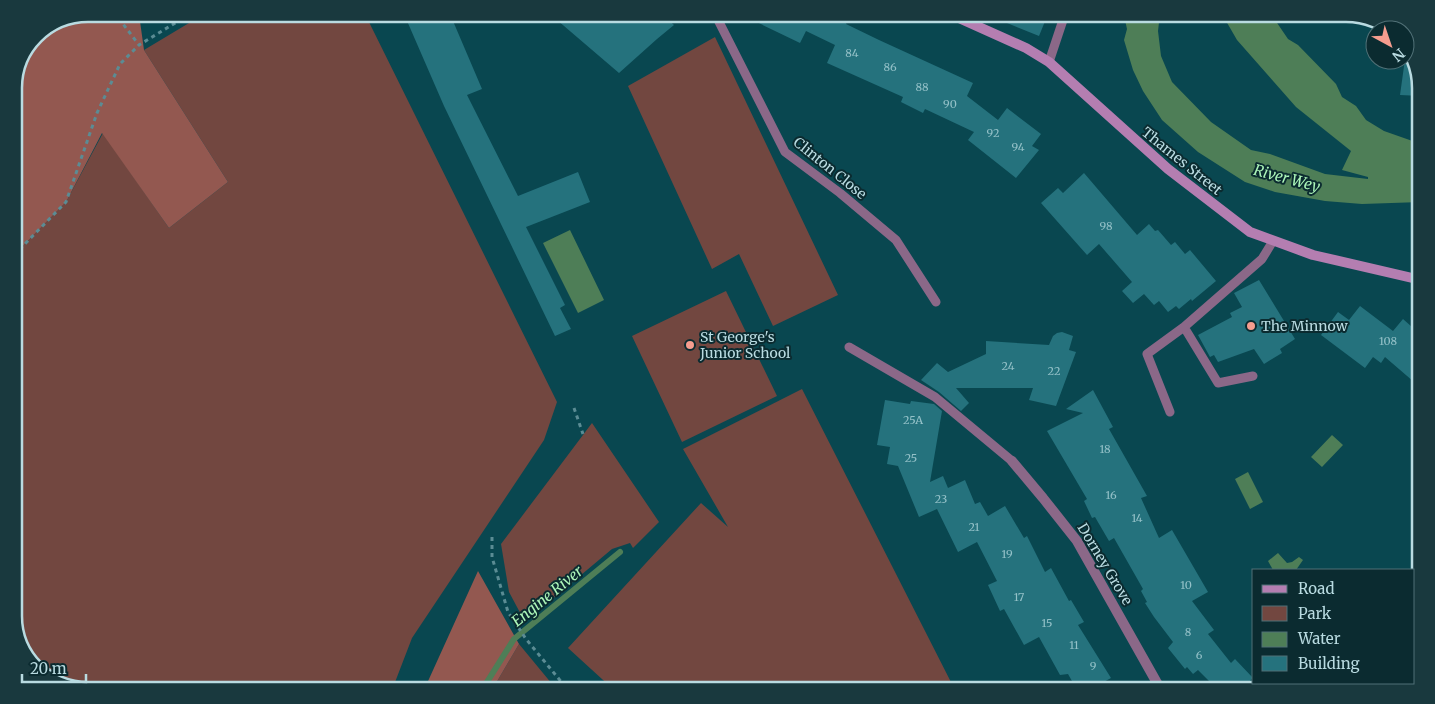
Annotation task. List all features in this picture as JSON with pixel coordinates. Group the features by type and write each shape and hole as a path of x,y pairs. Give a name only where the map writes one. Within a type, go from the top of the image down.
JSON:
{"street":[{"name":"Thames Street","path":"968,22 1026,48 1049,62 1168,169 1250,232 1273,242 1314,255 1412,278"},
{"name":"Dorney Grove","path":"1012,461 1077,541 1157,682"}],"lane":[{"name":"Clinton Close","path":"719,22 785,152 840,193 896,240 936,302"},
{"path":"1049,62 1062,22"},
{"path":"1170,412 1146,354 1184,327 1262,259 1273,242"},
{"path":"1184,327 1218,383 1253,376"},
{"path":"849,347 935,397 1012,461"}],"path":[{"path":"122,22 139,45"},
{"path":"23,246 66,202 97,113 120,64 139,45 177,22"},
{"path":"574,408 583,434"},
{"path":"492,537 492,557 508,612 526,640 561,682"}],"green space":[{"path":"191,22 369,22 557,402 544,440 412,638 395,682 88,682 59,675 39,659 29,645 23,620 23,246 66,202 103,133 169,228 228,182 144,50"},
{"path":"715,37 838,295 773,326 739,254 712,269 628,86"},
{"path":"726,291 777,396 682,442 632,336"},
{"path":"802,389 951,682 605,682 568,648 701,503 728,527 683,449"},
{"path":"592,423 659,522 633,548 630,543 612,549 525,622 509,592 501,544"},
{"path":"519,644 550,682 497,682"}],"shaded area":[{"path":"88,22 140,22 144,50 228,182 169,228 102,133 66,202 23,246 23,84 29,59 45,39 55,31 63,28"},
{"path":"478,571 519,644 497,682 428,682"}],"water":[{"name":"River Wey","path":"1125,22 1159,22 1158,31 1161,56 1172,82 1211,122 1251,150 1270,154 1325,174 1368,179 1368,177 1342,170 1351,151 1296,107 1237,40 1227,22 1276,22 1288,39 1298,45 1336,84 1342,97 1356,106 1366,120 1384,131 1412,141 1412,202 1362,204 1325,201 1275,192 1245,182 1198,152 1162,120 1143,91 1133,70 1124,40 1127,29"},
{"path":"570,230 604,300 578,313 543,243"},
{"path":"1332,435 1343,445 1322,467 1311,457"},
{"path":"1248,472 1263,502 1250,509 1235,479"},
{"path":"1278,553 1287,563 1299,557 1303,560 1297,569 1272,569 1268,561"}],"building":[{"path":"407,22 453,22 482,89 467,95 518,196 578,172 590,202 526,227 565,305 560,308 571,329 555,336 444,106"},
{"path":"559,22 671,22 674,25 619,73"},
{"path":"757,22 847,22 846,24 879,40 973,83 967,96 998,120 1007,108 1041,134 1032,146 1039,150 1016,178 968,140 974,132 925,109 923,113 901,102 903,97 827,63 835,45 806,31 800,43"},
{"path":"1005,22 1045,22 1039,36"},
{"path":"1404,70 1410,70 1412,96 1400,95"},
{"path":"1084,173 1137,235 1149,224 1155,231 1158,230 1171,245 1175,242 1185,254 1190,250 1216,281 1192,301 1191,299 1179,309 1176,306 1168,312 1159,301 1154,305 1144,294 1133,303 1122,291 1132,282 1099,244 1087,255 1041,203 1058,188 1063,193"},
{"name":"The Minnow","path":"1259,280 1295,339 1280,349 1282,353 1264,364 1254,349 1218,362 1214,355 1210,357 1198,335 1232,317 1230,313 1242,307 1234,293"},
{"path":"1360,306 1393,331 1403,319 1412,327 1412,380 1385,357 1381,363 1373,357 1365,368 1321,335 1338,312 1349,320"},
{"path":"1062,332 1073,336 1069,350 1076,352 1056,406 1029,400 1033,388 956,388 969,403 961,411 939,392 921,380 937,363 948,372 986,354 986,341 1049,345 1053,336"},
{"path":"1093,390 1113,427 1109,429 1147,496 1141,498 1159,538 1172,530 1208,592 1192,601 1214,630 1208,634 1231,663 1235,659 1252,677 1249,682 1210,682 1198,670 1193,674 1187,667 1185,669 1168,648 1173,642 1145,603 1147,602 1141,591 1143,589 1114,538 1109,541 1095,517 1092,518 1084,501 1087,499 1047,431 1083,413 1066,409"},
{"path":"885,400 910,404 911,401 934,404 942,411 930,482 943,476 948,488 965,480 975,504 980,502 988,516 1005,506 1024,538 1027,536 1045,572 1051,568 1069,601 1071,600 1084,622 1078,625 1111,678 1104,682 1072,682 1068,674 1060,675 1039,637 1024,645 1004,609 1000,611 988,585 997,581 977,542 958,552 937,509 919,517 898,466 887,464 890,447 877,445"}],"waterway":[{"name":"Engine River","path":"487,682 514,639 620,552"}],"place":[{"name":"The Minnow","path":"1251,326"},
{"name":"St George's Junior School","path":"690,345"}]}
